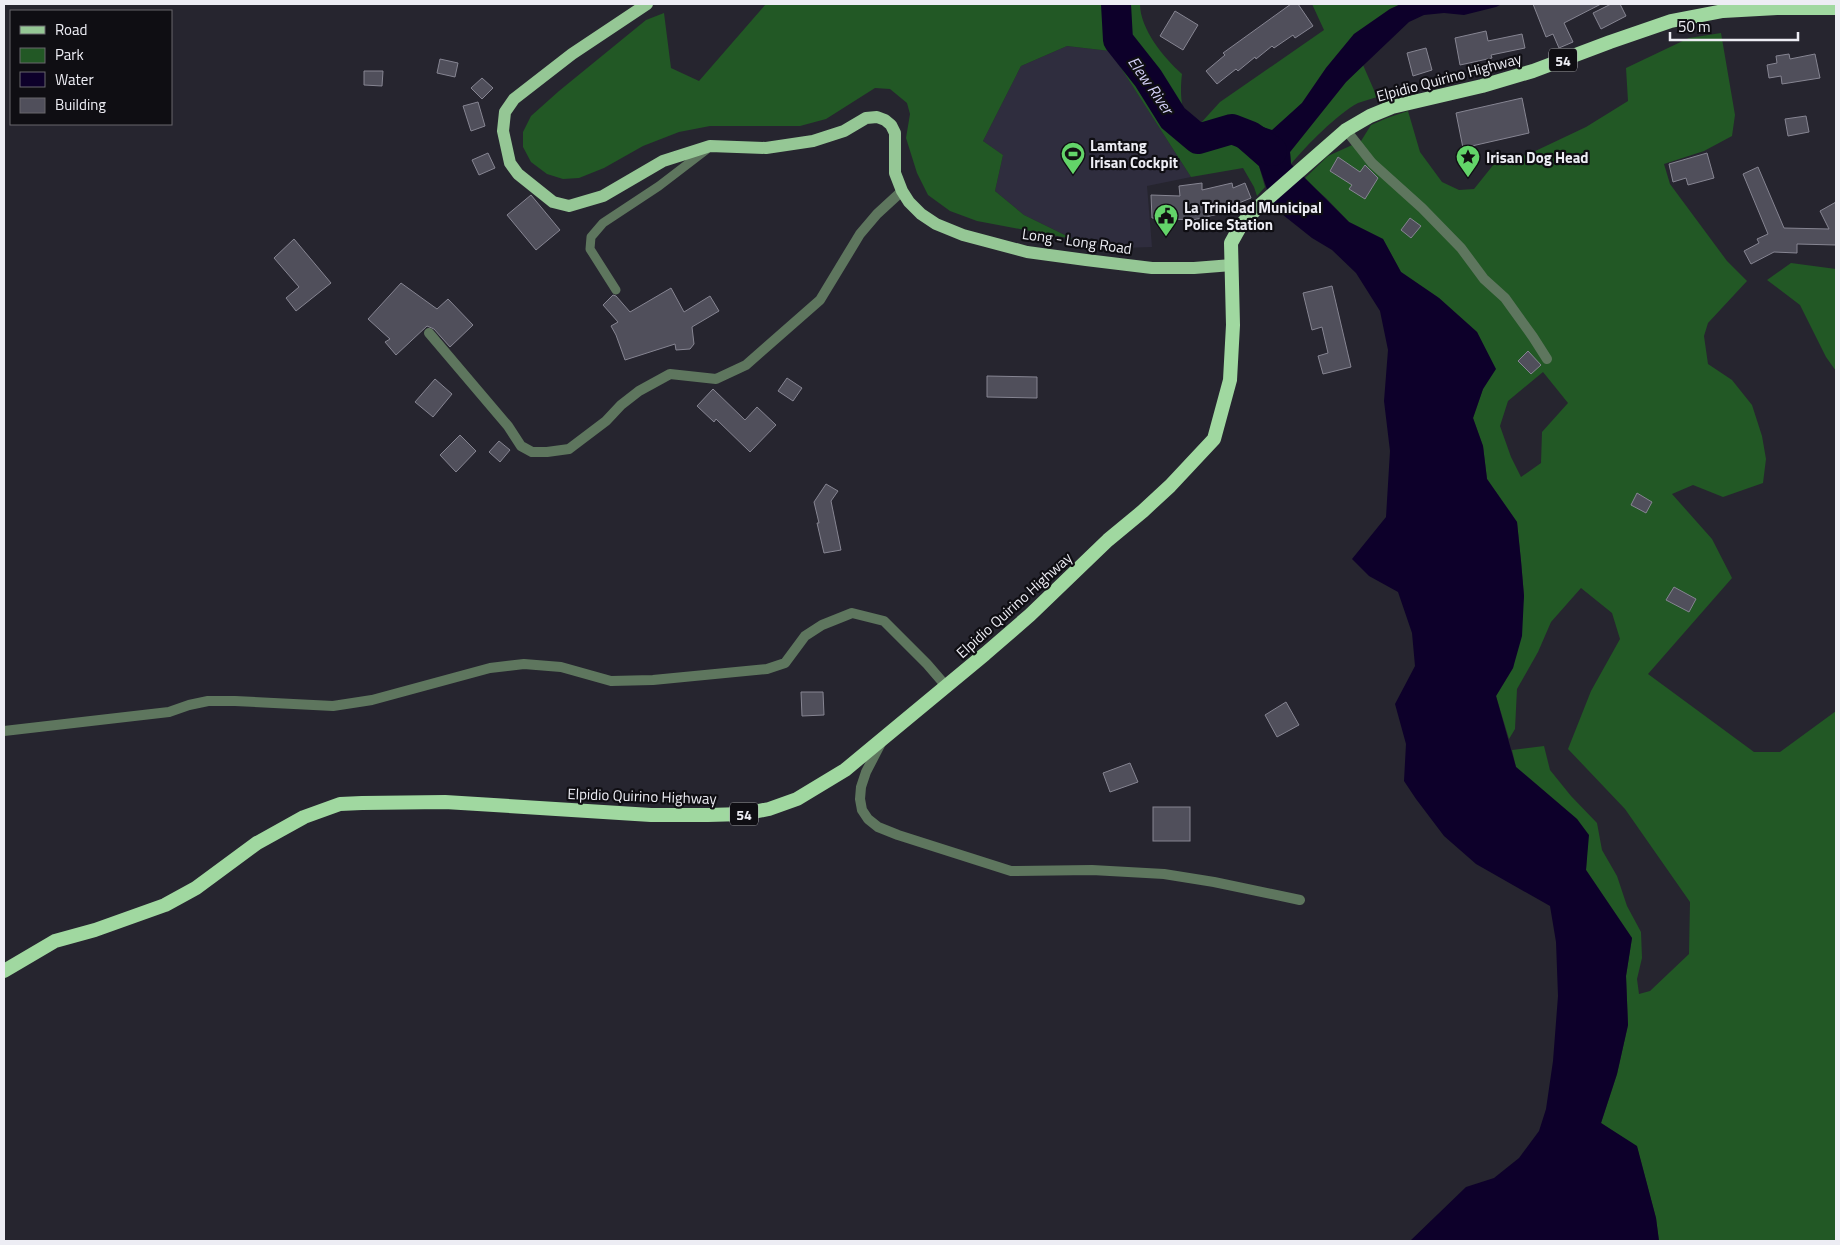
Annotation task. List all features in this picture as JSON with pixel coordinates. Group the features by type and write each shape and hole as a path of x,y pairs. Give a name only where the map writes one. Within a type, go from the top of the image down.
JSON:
{"highway":[{"name":"Elpidio Quirino Highway","path":"4,971 54,941 96,930 165,905 196,888 257,843 304,817 331,807 362,803 445,802 651,815 743,814 783,804 818,788 845,770 1030,615 1108,540 1170,486 1214,439 1230,380 1233,325 1231,243 1241,225 1267,199 1346,130 1370,116 1392,107 1482,86 1533,71 1637,32 1699,14 1723,10 1768,8 1836,8"}],"main road":[{"name":"Long - Long Road","path":"646,4 572,54 514,99 505,112 503,131 510,163 518,174 552,202 569,206 603,196 663,161 710,146 766,148 813,141 844,131 866,118 877,117 891,125 895,133 895,173 909,202 921,214 936,224 962,235 1027,252 1152,268 1194,268 1232,265"}],"street":[{"path":"1346,130 1372,163 1422,208 1461,248 1484,279 1505,298 1533,336 1546,359"},
{"path":"429,333 508,426 521,446 532,452 569,449 606,421 621,405 639,391 670,374 716,379 746,365 820,300 860,234 877,214 902,190"},
{"path":"4,731 169,712 189,705 208,702 235,701 333,706 372,700 490,668 524,664 560,667 612,681 653,680 766,669 785,663 805,636 822,625 852,613 884,621 946,686"},
{"path":"884,737 866,772 861,787 860,799 862,810 868,819 878,827 898,835 1011,871 1092,870 1164,874 1214,882 1300,900"}],"lane":[{"path":"616,290 590,249 591,237 603,223 659,186 710,146"}],"shaded area":[{"path":"1067,46 1110,51 1191,177 1147,186 1152,247 1122,248 1073,239 1024,215 995,191 1003,155 983,141 1021,66"}],"green space":[{"path":"766,4 1140,4 1144,23 1154,42 1182,74 1181,97 1184,112 1192,123 1199,125 1220,102 1324,30 1312,4 1401,4 1390,9 1354,34 1326,68 1302,103 1272,131 1249,122 1249,157 1259,166 1265,187 1257,196 1243,168 1191,177 1110,51 1067,46 1021,66 983,141 1003,155 995,191 1024,215 1073,239 977,221 950,211 928,195 917,173 906,138 910,114 907,103 890,89 875,88 826,119 800,126 710,126 679,132 643,146 604,168 579,178 563,179 547,174 531,162 523,147 523,132 531,116 646,20 664,13 671,68 699,81"},
{"path":"1721,33 1735,115 1732,136 1704,151 1664,164 1670,184 1727,261 1747,281 1708,323 1704,336 1708,364 1732,380 1752,405 1762,436 1766,459 1763,483 1723,497 1693,485 1672,494 1712,539 1732,578 1648,674 1754,752 1780,752 1836,711 1836,1241 1659,1241 1656,1218 1637,1147 1601,1123 1617,1074 1628,1025 1626,976 1632,938 1586,870 1588,835 1577,819 1516,767 1512,750 1544,746 1550,770 1571,796 1597,823 1602,850 1617,876 1627,906 1641,932 1642,958 1637,979 1639,994 1650,991 1689,954 1690,902 1625,809 1568,749 1591,691 1620,639 1612,613 1581,588 1551,622 1538,652 1517,689 1515,729 1509,739 1496,696 1513,668 1524,596 1517,522 1487,479 1483,446 1473,418 1483,389 1495,369 1477,332 1439,298 1401,272 1383,239 1349,222 1304,179 1328,156 1361,141 1371,125 1408,111 1420,152 1442,182 1459,190 1474,189 1494,164 1529,154 1586,127 1628,101 1626,68 1689,38","holes":["1543,372 1568,403 1542,432 1541,463 1521,477 1511,457 1500,426 1508,401"]},
{"path":"1363,65 1377,97 1358,103 1332,122 1291,164 1290,152 1346,82"},
{"path":"1791,263 1836,269 1836,371 1826,357 1800,305 1767,280"}],"water":[{"path":"1401,4 1502,4 1464,15 1444,13 1424,15 1409,22 1346,82 1290,152 1291,164 1349,222 1383,239 1401,272 1439,298 1477,332 1496,369 1483,389 1473,418 1483,446 1487,479 1517,522 1524,596 1522,636 1513,668 1496,696 1516,767 1577,819 1589,835 1586,870 1632,938 1626,976 1628,1025 1617,1074 1601,1123 1637,1146 1656,1218 1659,1241 1410,1241 1466,1187 1494,1178 1519,1158 1539,1131 1546,1109 1553,1061 1558,996 1556,942 1550,906 1476,864 1444,836 1404,781 1406,744 1395,704 1415,666 1412,633 1398,592 1369,576 1352,559 1386,517 1390,451 1384,401 1388,350 1380,311 1356,273 1332,250 1312,238 1273,207 1259,166 1236,146 1248,122 1272,130 1302,103 1326,68 1354,34 1390,9"}],"building":[{"path":"1291,4 1298,4 1313,26 1295,38 1293,35 1274,48 1272,46 1256,59 1255,57 1238,71 1236,69 1217,84 1206,71 1225,55 1223,53"},
{"path":"1533,4 1601,4 1564,23 1573,42 1559,48 1553,34 1546,37"},
{"path":"1611,4 1620,4 1626,16 1601,29 1593,13"},
{"path":"1175,11 1198,25 1183,50 1160,36"},
{"path":"1486,31 1488,41 1522,34 1525,48 1491,55 1492,58 1460,65 1455,38"},
{"path":"1426,48 1432,70 1413,76 1407,53"},
{"path":"1789,54 1790,59 1815,54 1820,78 1782,84 1781,76 1769,78 1767,65 1777,63 1776,56"},
{"path":"440,59 458,63 455,77 437,73"},
{"path":"364,71 383,71 382,86 364,85"},
{"path":"482,78 493,88 482,99 471,88"},
{"path":"1522,98 1529,133 1463,148 1456,113"},
{"path":"478,102 485,126 471,131 463,106"},
{"path":"1806,116 1809,132 1788,136 1785,119"},
{"path":"488,153 495,168 479,175 472,160"},
{"path":"1707,153 1714,178 1688,185 1686,178 1673,182 1669,164"},
{"path":"1338,157 1360,172 1365,165 1378,178 1365,199 1349,189 1352,185 1330,171"},
{"path":"1758,167 1784,228 1829,229 1820,211 1836,202 1836,245 1797,244 1797,253 1774,252 1751,264 1744,251 1759,243 1757,239 1768,234 1743,174"},
{"path":"1202,183 1202,190 1232,183 1233,188 1245,183 1251,198 1234,205 1235,210 1193,220 1152,218 1151,195 1180,196 1179,186"},
{"path":"531,195 560,230 536,250 507,215"},
{"path":"1410,218 1421,226 1411,238 1401,230"},
{"path":"294,239 331,283 296,311 286,298 299,287 274,258"},
{"path":"401,283 437,309 448,299 473,325 450,347 434,329 427,326 396,355 385,342 390,339 368,319"},
{"path":"1332,286 1351,367 1323,374 1318,356 1328,353 1322,327 1312,330 1303,293"},
{"path":"671,288 684,312 710,296 719,311 692,327 694,344 690,349 676,350 675,344 625,360 611,326 618,322 603,305 613,295 630,312"},
{"path":"1528,351 1541,365 1531,374 1518,361"},
{"path":"987,376 1037,377 1037,398 987,397"},
{"path":"787,378 802,388 793,401 778,391"},
{"path":"435,379 452,394 433,417 415,402"},
{"path":"713,389 745,420 757,407 776,425 750,452 716,419 714,422 697,406"},
{"path":"460,435 476,451 456,472 440,455"},
{"path":"499,441 510,450 500,462 489,452"},
{"path":"826,484 838,491 831,501 841,550 824,553 814,502"},
{"path":"1637,493 1652,502 1646,513 1631,505"},
{"path":"1674,587 1696,599 1689,612 1666,600"},
{"path":"801,692 823,692 824,715 802,716"},
{"path":"1286,702 1299,725 1277,737 1265,715"},
{"path":"1130,763 1138,782 1110,792 1103,773"},
{"path":"1153,807 1190,807 1190,841 1153,841"}],"waterway":[{"name":"Elew River","path":"1116,4 1118,40 1148,78 1173,118 1198,139 1232,129 1250,136 1272,151"}],"place":[{"name":"Lamtang Irisan Cockpit","path":"1073,175"},
{"name":"Irisan Dog Head","path":"1468,178"},
{"name":"La Trinidad Municipal Police Station","path":"1166,237"}]}
